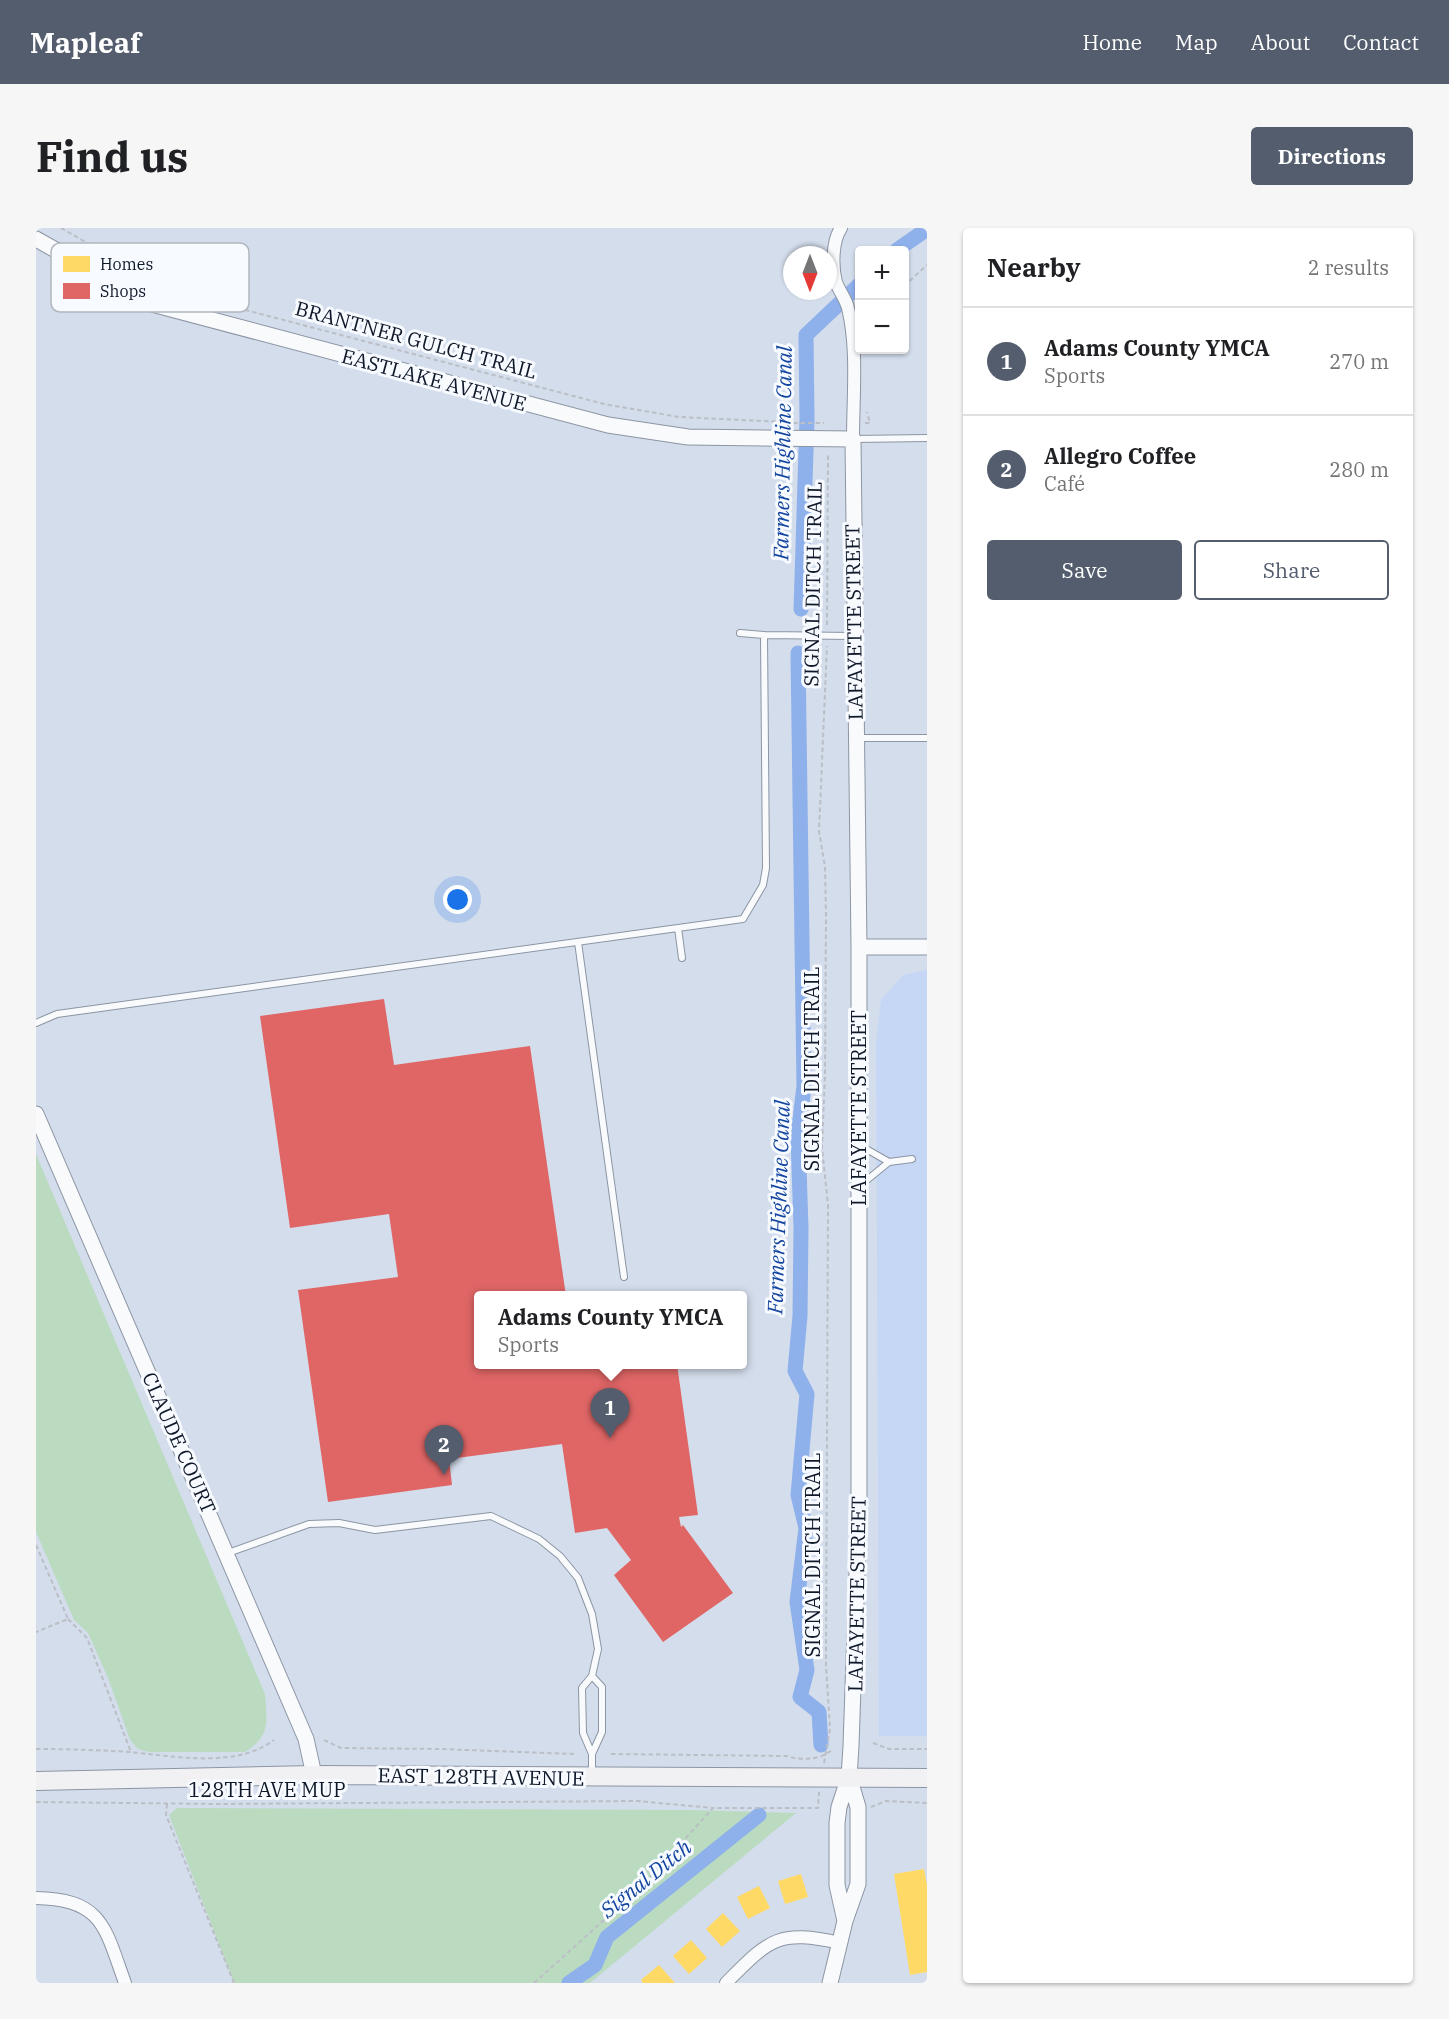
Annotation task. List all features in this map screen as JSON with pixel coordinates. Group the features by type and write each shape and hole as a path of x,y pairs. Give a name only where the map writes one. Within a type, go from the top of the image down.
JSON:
{"main road":[{"name":"EAST 128TH AVENUE","path":"36,1781 314,1775 927,1778"}],"street":[{"path":"841,228 837,234 834,254 836,281 847,305 853,334 853,439"},
{"name":"EASTLAKE AVENUE","path":"36,239 51,247"},
{"name":"EASTLAKE AVENUE","path":"181,312 608,425 688,437 853,439"},
{"name":"LAFAYETTE STREET","path":"830,1983 844,1921 837,1885 837,1823 839,1807 849,1777 855,1684 859,1513 859,947 853,439"},
{"path":"859,947 927,947"},
{"name":"CLAUDE COURT","path":"36,1114 306,1739 314,1775"},
{"path":"36,1898 62,1899 79,1904 96,1917 110,1941 125,1983"},
{"path":"726,1983 756,1953 778,1938 790,1936 840,1943"}],"lane":[{"path":"853,439 927,438"},
{"path":"740,633 854,636"},
{"path":"36,1023 57,1014 743,919 763,885 766,868 764,635"},
{"path":"855,738 927,738"},
{"path":"678,928 682,958"},
{"path":"578,942 624,1277"},
{"path":"859,1145 889,1162"},
{"path":"859,1187 889,1162 912,1159"},
{"path":"228,1554 309,1524 339,1523 386,1529 491,1516 539,1539 560,1556 579,1578 592,1614 598,1650 592,1676 582,1688 583,1733 592,1754 592,1778"},
{"path":"592,1676 602,1687 602,1732 592,1754"}],"path":[{"name":"BRANTNER GULCH TRAIL","path":"61,228 87,243"},
{"path":"909,281 927,265"},
{"name":"BRANTNER GULCH TRAIL","path":"249,311 604,404 680,417 761,419 780,422"},
{"path":"791,423 827,423"},
{"name":"SIGNAL DITCH TRAIL","path":"825,1756 830,1729 826,1665 828,1205 822,1148 825,1074 825,867 819,831 827,636 828,454"},
{"path":"36,1545 68,1619 87,1638 132,1752"},
{"path":"36,1632 68,1619"},
{"name":"128TH AVE MUP","path":"36,1749 132,1752 198,1758 248,1754 261,1750 274,1740"},
{"path":"324,1740 341,1748 574,1754"},
{"path":"873,1743 889,1749 927,1749"},
{"path":"611,1754 787,1756 798,1759 825,1756 833,1749"},
{"name":"128TH AVE MUP","path":"36,1802 637,1801 713,1808"},
{"path":"871,1807 886,1801 927,1803"},
{"path":"167,1803 166,1815 234,1983"},
{"path":"534,1983 644,1885 713,1808 818,1808"}],"shaded area":[{"path":"927,970 927,1736 879,1736 876,1041 881,1000 903,975"}],"green space":[{"path":"36,1154 265,1694 266,1720 263,1734 245,1752 149,1752 138,1749 130,1740 108,1678 88,1633 74,1620 36,1532"},
{"path":"177,1808 694,1810 796,1813 590,1983 234,1983 169,1815"}],"building: Homes":[{"path":"924,1869 927,1885 927,1972 910,1975 894,1874"},
{"path":"801,1874 808,1897 785,1904 778,1881"},
{"path":"759,1886 770,1908 748,1919 737,1897"},
{"path":"723,1913 740,1931 722,1947 706,1929"},
{"path":"691,1940 707,1958 689,1974 673,1956"},
{"path":"659,1965 675,1983 643,1983 641,1980"}],"building: Shops":[{"path":"384,999 394,1065 530,1046 565,1291 474,1291 474,1369 678,1369 698,1515 679,1517 681,1527 683,1525 733,1593 663,1642 614,1575 631,1560 607,1528 575,1533 562,1444 449,1459 452,1485 328,1502 298,1290 398,1277 389,1214 290,1228 260,1016"}],"waterway":[{"name":"Farmers Highline Canal","path":"903,246 927,229"},
{"name":"Farmers Highline Canal","path":"801,609 807,419 806,335 855,289"},
{"name":"Farmers Highline Canal","path":"798,653 804,1086 798,1136 801,1228 800,1316 795,1371 807,1394 798,1495 806,1528 797,1602 807,1670 800,1697 819,1712 821,1745"},
{"name":"Signal Ditch","path":"569,1983 595,1965 607,1937 759,1815"}],"place":[{"name":"Adams County YMCA","path":"610,1438"},
{"name":"Allegro Coffee","path":"444,1475"}]}
